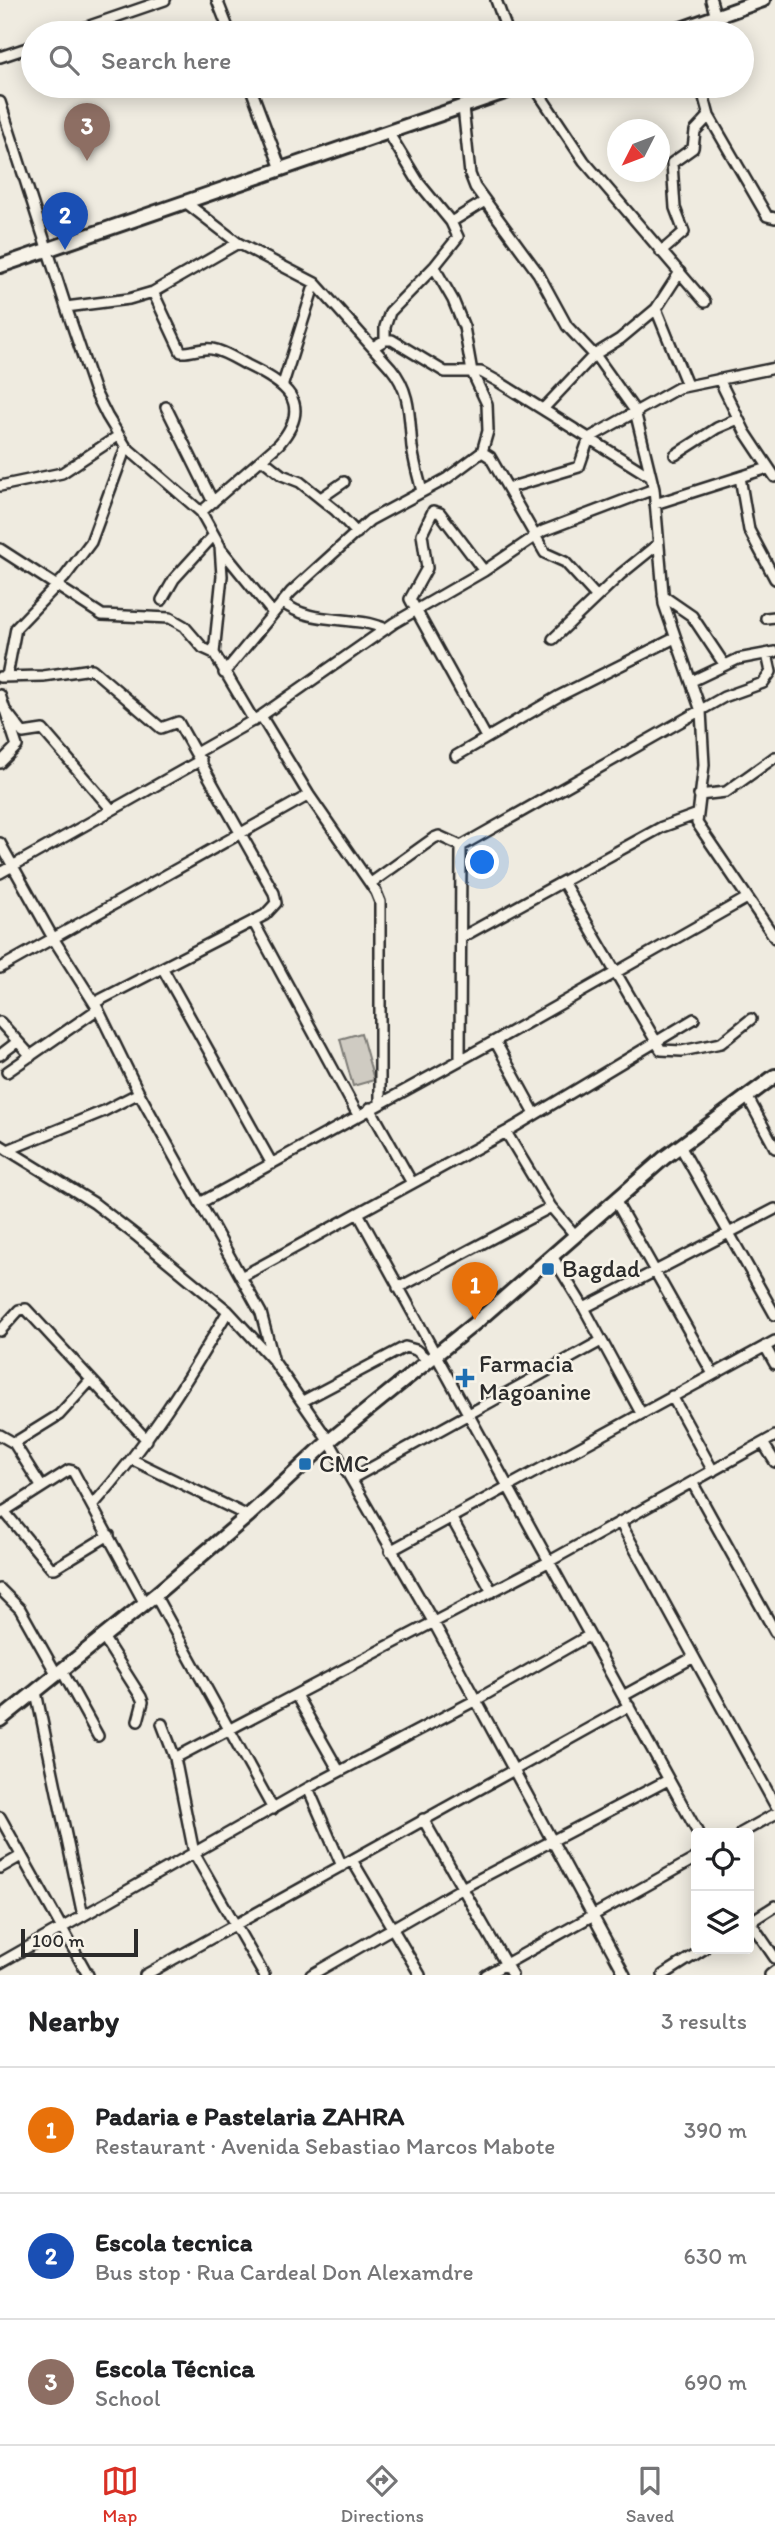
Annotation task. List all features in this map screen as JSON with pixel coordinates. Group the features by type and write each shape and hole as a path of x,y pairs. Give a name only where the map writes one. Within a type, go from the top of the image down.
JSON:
{"main road":[{"path":"707,21 763,0"},
{"path":"0,265 488,98"},
{"path":"0,1720 150,1600 248,1517 329,1441 433,1358 615,1200 680,1146 775,1076"}],"street":[{"path":"104,21 165,0"},
{"path":"217,0 225,21"},
{"path":"496,0 504,21"},
{"path":"710,0 716,17"},
{"path":"0,57 21,50"},
{"path":"254,98 281,169"},
{"path":"542,98 584,162 705,302"},
{"path":"704,98 709,117 766,216 775,218"},
{"path":"0,102 95,392 118,436 201,512 220,546 273,613"},
{"path":"463,107 470,174 485,201 538,274 567,327 594,355 635,411 654,489 663,596 674,638 701,711 704,765 695,815 700,828 747,898 771,925 775,938"},
{"path":"661,252 684,232 675,208 672,163 693,148 695,131 709,117"},
{"path":"385,340 385,327 390,312 434,267 458,237 451,222 419,183 388,132"},
{"path":"451,222 485,201"},
{"path":"184,202 237,243 315,283 373,347 405,389 422,491"},
{"path":"66,307 129,299 153,292 175,283 237,243"},
{"path":"224,673 282,602 370,520 446,479 482,452 488,431 487,404 472,372 464,327 453,300 434,267"},
{"path":"543,409 594,355 620,339 656,309 680,272"},
{"path":"284,384 315,283"},
{"path":"153,292 181,352 218,350 284,384 293,402 293,422 289,432 263,460 201,512"},
{"path":"656,309 687,384"},
{"path":"373,347 385,340 405,345 445,372 487,375 651,477"},
{"path":"509,488 579,467 589,438 667,392 687,384 775,368"},
{"path":"719,379 738,419 775,477"},
{"path":"166,407 213,502"},
{"path":"675,455 717,428 738,419"},
{"path":"0,486 62,473 118,436"},
{"path":"7,1072 96,1006 273,910 276,903 243,834 177,721 161,728 92,669 43,676 3,677 16,628 56,586 91,542 127,447"},
{"path":"482,452 490,457 545,553 565,562 597,597"},
{"path":"263,460 282,475 300,482 321,498 357,533"},
{"path":"655,505 768,468"},
{"path":"740,477 749,530 775,579"},
{"path":"321,498 344,482"},
{"path":"0,873 112,810 258,719 386,629 484,571 535,536 654,489"},
{"path":"484,571 440,513 433,511 422,534 427,568 410,598 415,612 486,737"},
{"path":"162,600 174,579 214,535"},
{"path":"552,639 658,544"},
{"path":"220,546 222,576 214,653 224,673 371,883 380,902 380,1103"},
{"path":"0,549 102,615 177,620 202,648 214,653"},
{"path":"663,596 692,617 724,664"},
{"path":"282,602 295,613 308,617 358,619 386,629"},
{"path":"456,755 674,638"},
{"path":"461,846 742,688 768,679 771,672 771,653 724,664 692,681"},
{"path":"0,695 17,746 0,764"},
{"path":"2,706 23,733 43,730 112,810"},
{"path":"699,795 726,792 775,757"},
{"path":"0,968 309,795"},
{"path":"462,937 662,827 695,815"},
{"path":"371,883 434,838 439,836 461,846"},
{"path":"0,843 52,938 96,1006 139,1093 241,1277 267,1327 274,1360"},
{"path":"460,1059 461,846"},
{"path":"564,882 654,1041 664,1052 715,1045 751,1019"},
{"path":"200,1203 495,1041 747,898"},
{"path":"253,921 358,1115"},
{"path":"163,969 272,1164"},
{"path":"241,1277 506,1132 694,1019"},
{"path":"0,1022 31,1056"},
{"path":"495,1041 535,1114"},
{"path":"0,1055 17,1042"},
{"path":"3,1148 104,1111 139,1093"},
{"path":"747,1096 775,1148"},
{"path":"370,1108 412,1183"},
{"path":"506,1132 551,1207 575,1235"},
{"path":"680,1146 775,1315"},
{"path":"3,1148 116,1219 228,1311 274,1360 329,1441 434,1623 591,1917 625,1975"},
{"path":"615,1200 713,1374"},
{"path":"398,1287 551,1207"},
{"path":"584,1308 775,1209"},
{"path":"358,1213 433,1358 468,1413 695,1828"},
{"path":"552,1256 584,1308 640,1413"},
{"path":"0,1331 19,1310 26,1309 90,1381 148,1440"},
{"path":"93,1505 148,1440 183,1389 228,1311"},
{"path":"390,1550 775,1340"},
{"path":"351,1479 601,1341"},
{"path":"765,1346 775,1364"},
{"path":"303,1401 405,1347 433,1358"},
{"path":"13,1443 60,1415 90,1381"},
{"path":"672,1396 713,1471"},
{"path":"0,1435 13,1443 41,1486"},
{"path":"175,1758 550,1561 775,1436"},
{"path":"763,1443 775,1462"},
{"path":"133,1460 248,1517"},
{"path":"109,1535 51,1568 44,1564 2,1512 69,1469 73,1471 109,1535 229,1729 273,1809"},
{"path":"692,1482 775,1632"},
{"path":"451,1517 492,1592"},
{"path":"620,1522 775,1805"},
{"path":"0,1589 20,1609 98,1736"},
{"path":"0,1963 308,1788 476,1700 589,1636"},
{"path":"103,1637 141,1697 143,1702 138,1721"},
{"path":"623,1696 694,1657"},
{"path":"36,1692 83,1916"},
{"path":"296,1695 340,1771"},
{"path":"145,1975 511,1769 629,1706"},
{"path":"162,1724 175,1758 194,1853 264,1975"},
{"path":"311,1975 464,1887 668,1780"},
{"path":"308,1788 342,1866"},
{"path":"750,1828 775,1814"},
{"path":"0,1817 88,1975"},
{"path":"423,1819 512,1975"},
{"path":"0,1868 21,1856"},
{"path":"352,1860 420,1975"},
{"path":"486,1975 691,1861"},
{"path":"754,1918 775,1906"},
{"path":"754,1928 775,1958"},
{"path":"663,1975 696,1954"},
{"path":"770,1975 775,1971"}],"shaded area":[{"path":"361,1033 374,1080 353,1086 340,1039"}],"place":[{"name":"Escola Técnica","path":"87,161"},
{"name":"Escola tecnica","path":"65,250"},
{"name":"Bagdad","path":"548,1269"},
{"name":"Padaria e Pastelaria ZAHRA","path":"475,1320"},
{"name":"Farmacia Magoanine","path":"465,1378"},
{"name":"CMC","path":"305,1464"}]}
